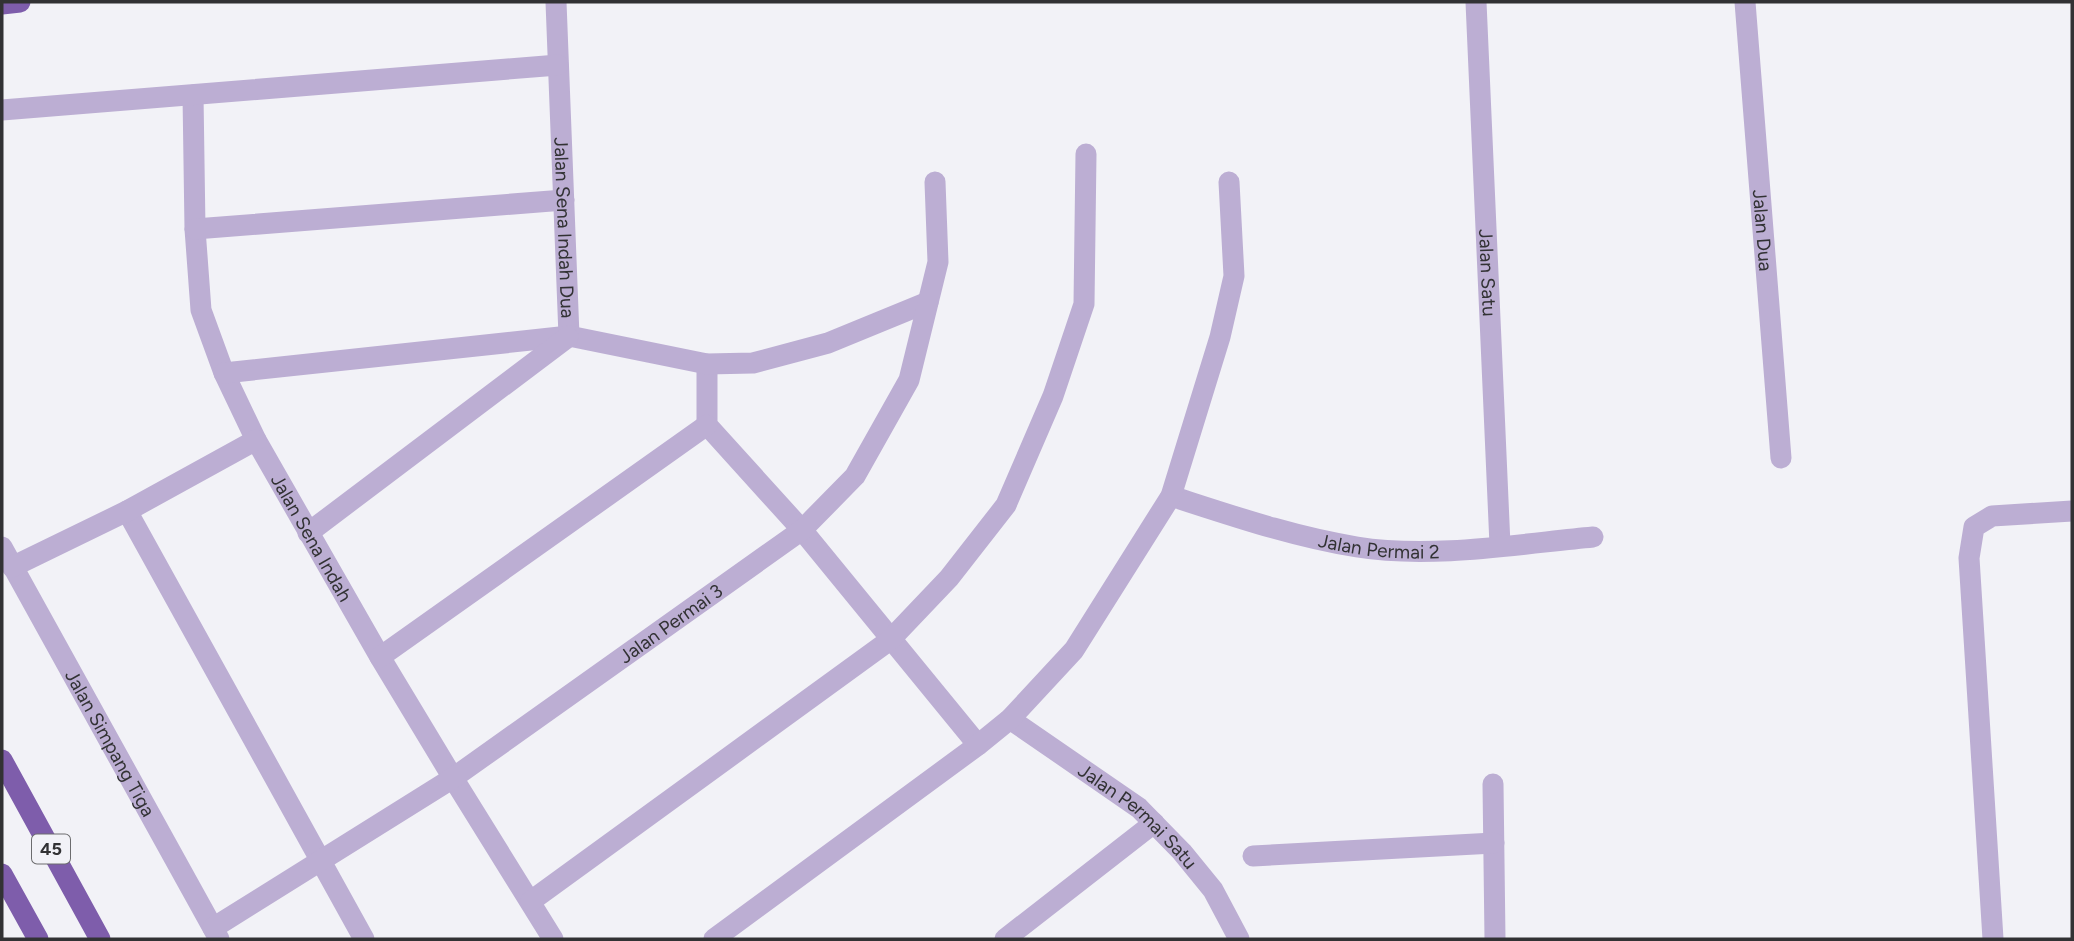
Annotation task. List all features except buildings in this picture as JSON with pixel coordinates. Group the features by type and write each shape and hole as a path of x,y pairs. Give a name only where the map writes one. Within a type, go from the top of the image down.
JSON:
{"highway":[{"path":"2,4 20,2"},
{"name":"45","path":"2,760 100,939"},
{"path":"2,874 38,939"}],"street":[{"name":"Jalan Sena Indah Dua","path":"309,533 569,336 556,2"},
{"name":"Jalan Satu","path":"1476,2 1500,545"},
{"name":"Jalan Dua","path":"1745,2 1781,458"},
{"path":"2,110 558,65"},
{"name":"Jalan Sena Indah","path":"193,95 195,229 201,310 223,373 256,440 380,657 554,939"},
{"path":"531,901 890,640 949,578 1006,505 1053,396 1084,304 1086,154"},
{"name":"Jalan Permai 3","path":"216,934 321,861 453,778 802,530 855,476 909,380 938,262 935,182"},
{"path":"714,939 978,745 1010,719 1074,650 1171,496 1220,337 1234,276 1229,182"},
{"path":"195,229 564,200"},
{"path":"223,373 569,336 707,364 753,363 828,343 928,302"},
{"path":"707,364 707,425 802,530 978,745"},
{"path":"380,657 707,425"},
{"path":"12,567 127,511 256,440"},
{"name":"Jalan Permai 2","path":"1171,496 1271,528 1359,548 1431,551 1593,537"},
{"path":"127,511 364,939"},
{"path":"1993,939 1969,558 1974,527 1992,516 2072,511"},
{"name":"Jalan Simpang Tiga","path":"2,547 216,934"},
{"name":"Jalan Permai Satu","path":"1010,719 1139,808 1182,852 1213,890 1235,937"},
{"path":"1493,784 1495,939"},
{"path":"1004,939 1154,823"},
{"path":"1253,856 1494,843"}]}
